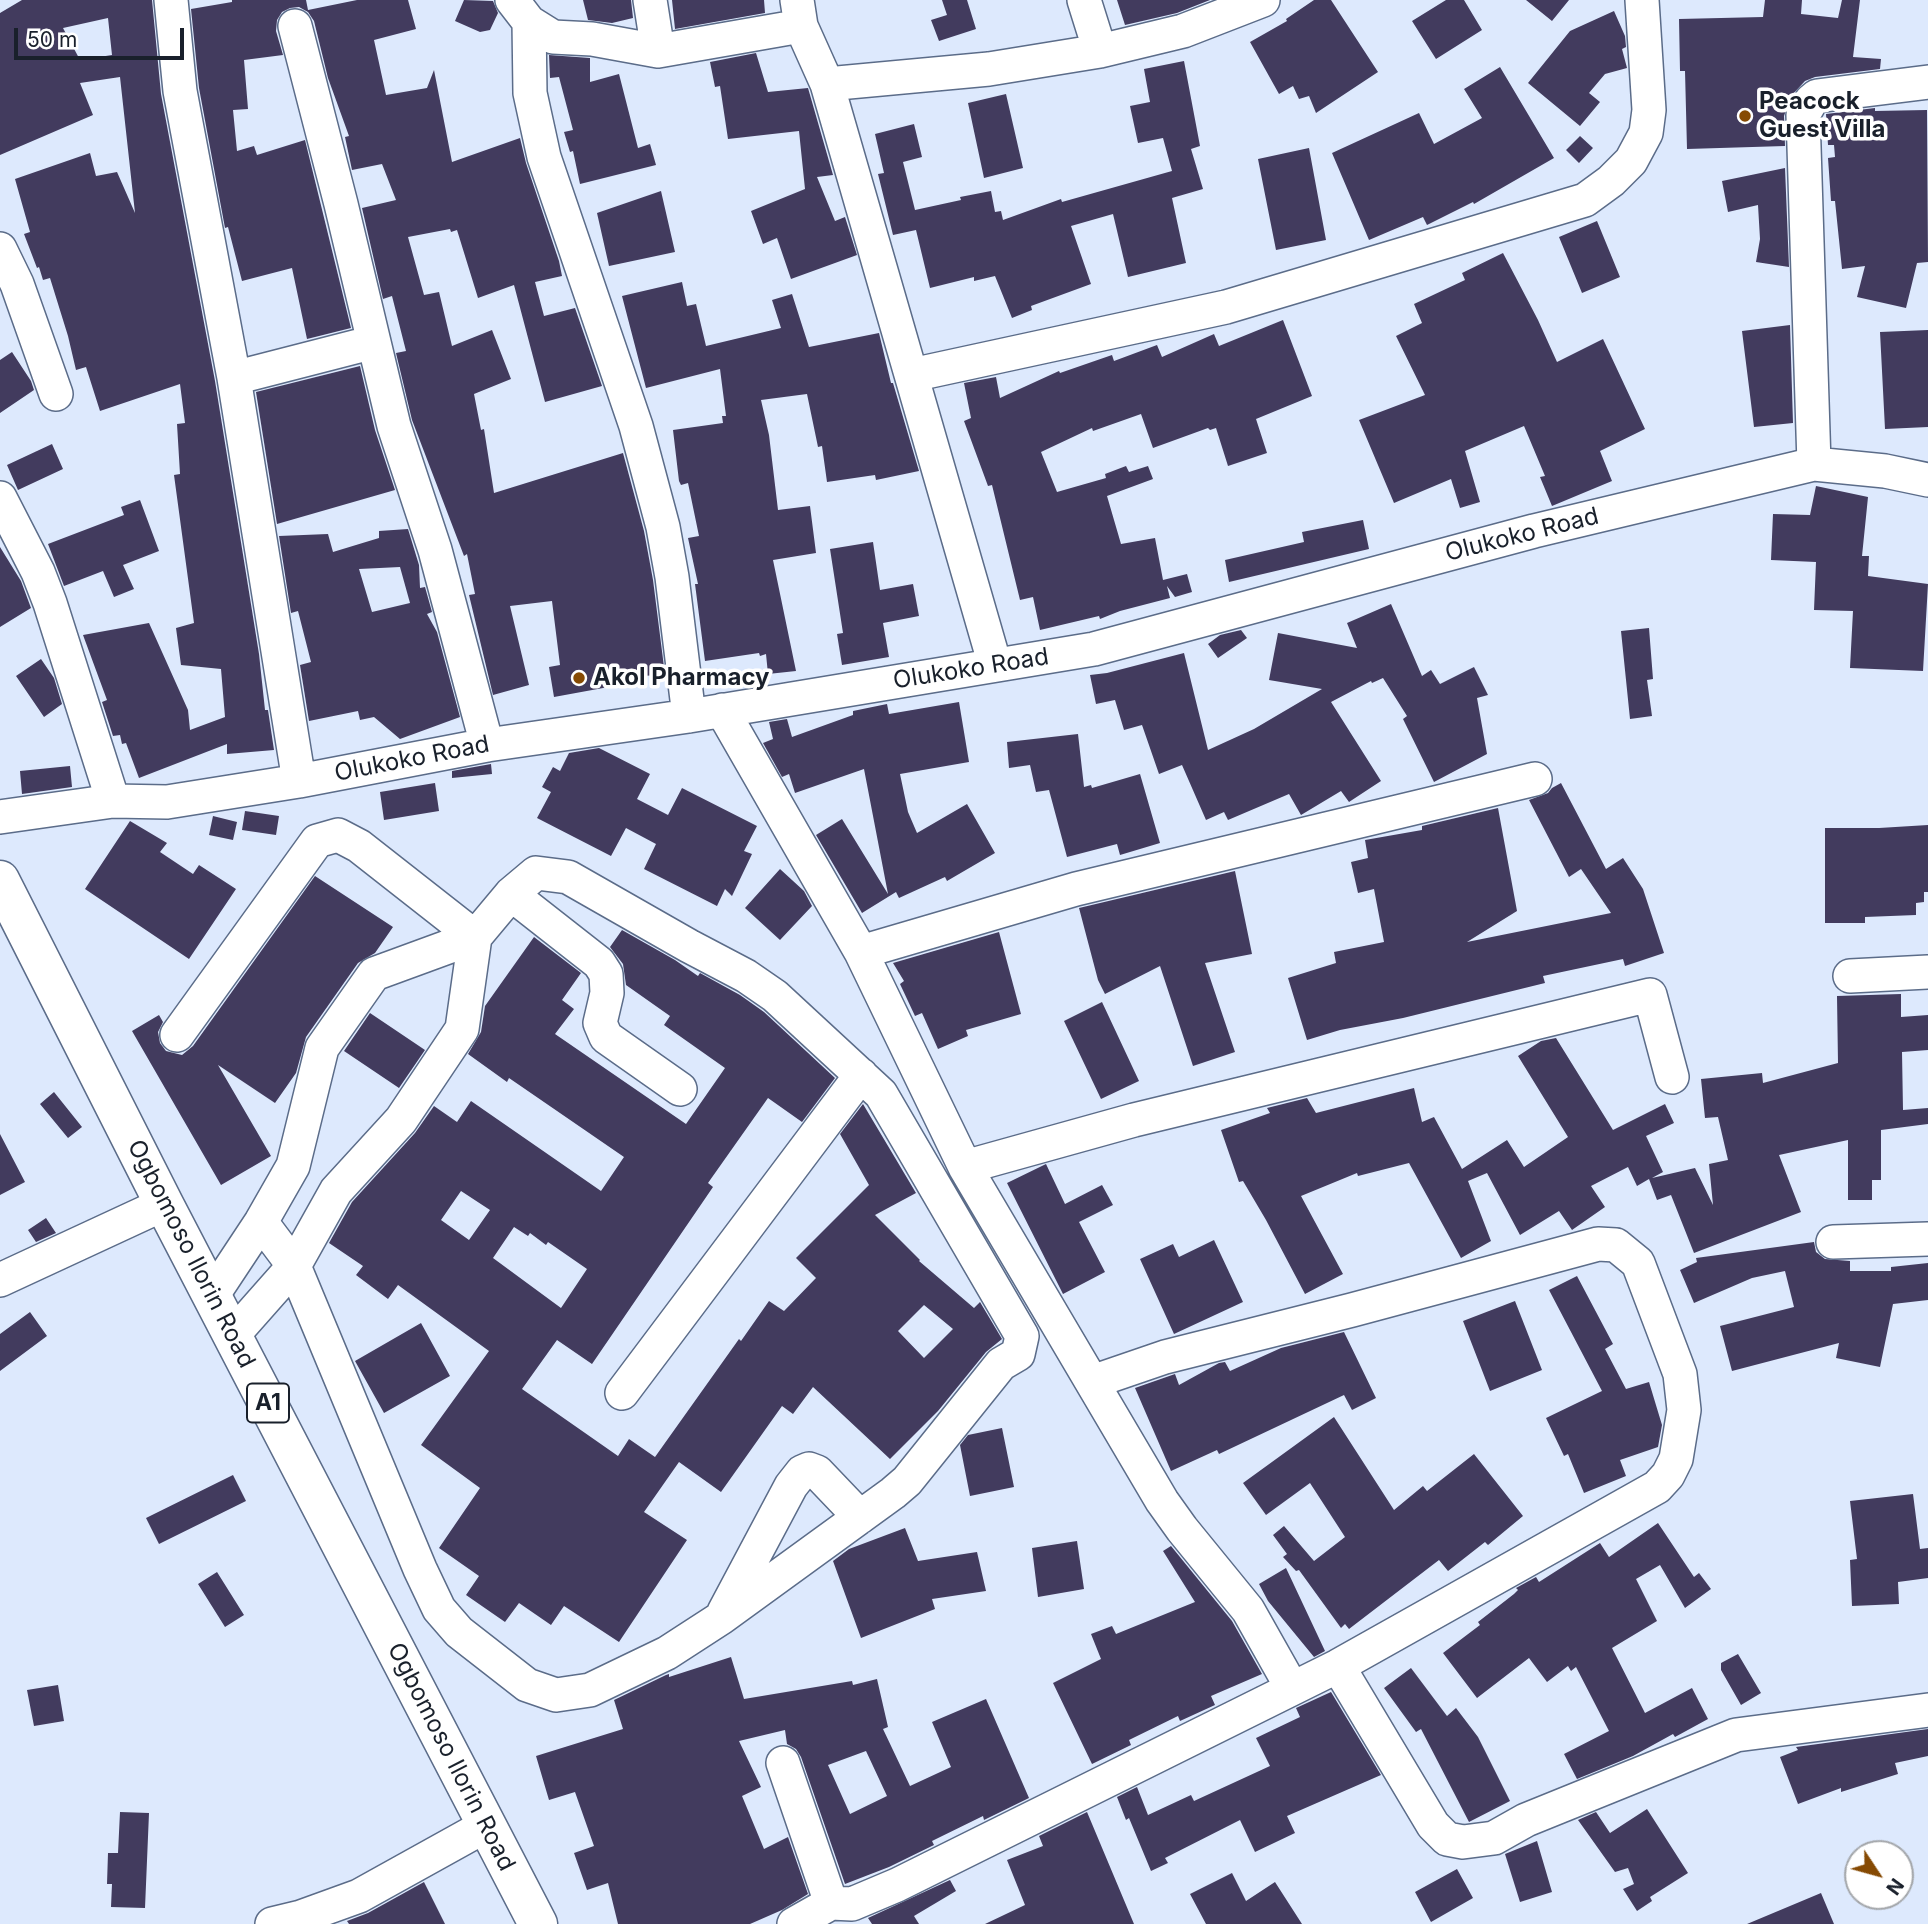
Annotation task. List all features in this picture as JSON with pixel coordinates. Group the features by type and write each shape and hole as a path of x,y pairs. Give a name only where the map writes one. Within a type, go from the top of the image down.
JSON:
{"highway":[{"name":"Ogbomoso Ilorin Road","path":"0,880 164,1204 538,1924"}],"street":[{"path":"171,0 180,91 234,378 299,781"},
{"path":"650,0 658,51"},
{"path":"1084,0 1100,51"},
{"path":"827,84 989,69 1100,51 1183,31 1263,0"},
{"path":"912,375 1226,307 1585,200 1631,162 1646,133 1649,110 1642,0"},
{"path":"521,11 553,37 592,38 658,51 799,13 827,84 995,665"},
{"path":"521,11 530,93 544,157 636,426 663,527 672,577 689,716"},
{"path":"295,26 394,426 435,550 487,745"},
{"path":"1815,464 1803,116 1817,96 1928,82"},
{"path":"0,249 17,284 56,394"},
{"path":"234,378 374,342"},
{"name":"Olukoko Road","path":"0,817 113,801 167,802 299,781 487,745 689,716 1094,649 1534,531 1815,464 1885,471 1928,480"},
{"path":"0,498 38,572 50,603 113,801"},
{"path":"722,710 861,952 965,1167 1162,1501 1182,1530 1248,1611 1292,1688"},
{"path":"861,952 1076,889 1535,779"},
{"path":"177,1035 317,841 338,835 359,846 475,937"},
{"path":"212,1296 261,1222 293,1166 322,1048 374,974 475,937 511,894 536,873 568,877 756,983 775,996 881,1094 1022,1336 1018,1354 1001,1364 907,1481 721,1618 667,1653 590,1690 556,1695 527,1685 459,1632 439,1609 294,1266 261,1222"},
{"path":"511,894 599,963 606,974 607,993 600,1023 606,1037 680,1089"},
{"path":"233,1335 294,1266 335,1191 401,1120 462,1029 475,937"},
{"path":"1850,976 1928,972"},
{"path":"965,1167 1134,1120 1650,995 1672,1077"},
{"path":"622,1392 861,1075"},
{"path":"293,1166 335,1191"},
{"path":"0,1280 164,1204"},
{"path":"1833,1242 1928,1239"},
{"path":"794,1924 831,1903 852,1904 897,1885 1338,1665 1657,1487 1668,1475 1676,1459 1684,1410 1680,1374 1638,1263 1616,1245 1598,1244 1165,1357 1092,1382"},
{"path":"721,1618 791,1486 802,1472 810,1469 817,1472 860,1517"},
{"path":"1338,1665 1433,1825 1447,1839 1463,1842 1494,1838 1526,1820 1736,1735 1928,1710"},
{"path":"783,1763 831,1903"},
{"path":"272,1924 302,1917 359,1896 487,1825"}],"building":[{"path":"22,0 152,0 161,94 215,381 259,654 265,710 268,710 274,750 227,754 227,744 139,778 126,743 122,744 120,735 113,736 102,702 107,700 83,635 149,623 188,710 190,730 225,717 221,669 181,665 176,628 194,623 174,475 180,474 177,424 185,423 180,384 100,411 86,367 76,370 50,278 43,280 24,234 30,232 15,179 90,153 96,176 117,172 135,213 120,77 80,83 93,115 0,155 0,13","holes":["108,18 112,55 80,60 63,28"]},
{"path":"232,0 306,0 308,10 357,0 408,0 416,29 374,40 386,95 427,88 434,70 452,162 520,138 562,276 535,282 544,316 575,308 602,386 545,402 514,285 478,298 457,230 408,237 424,295 439,292 452,346 492,330 511,379 474,394 481,430 484,429 494,493 623,453 644,531 665,675 612,677 614,686 554,697 549,667 560,665 552,601 510,606 529,685 493,695 469,595 475,594 467,554 464,556 412,420 396,353 406,351 392,296 383,299 362,208 396,200 382,164 352,170 345,137 349,136 328,78 314,21 308,12 299,7 282,12 277,20 276,31 283,55 244,60 248,109 233,110 237,151 254,146 257,155 305,140 351,328 307,339 292,268 242,281 228,227 225,228 199,88 191,9"},
{"path":"464,0 493,1 498,13 490,30 480,32 455,21"},
{"path":"583,0 631,0 633,18 612,23 588,20"},
{"path":"672,0 764,0 765,13 675,29"},
{"path":"942,0 967,0 976,29 939,41 931,20 947,15"},
{"path":"1117,0 1210,0 1177,13 1125,25"},
{"path":"1314,0 1331,0 1378,72 1316,113 1309,96 1299,99 1293,86 1279,94 1250,42 1287,21 1286,19"},
{"path":"1446,0 1464,0 1482,30 1436,59 1412,21"},
{"path":"1526,0 1569,0 1552,21"},
{"path":"1765,0 1802,0 1801,14 1838,18 1842,0 1860,0 1853,57 1881,59 1880,69 1815,77 1805,81 1792,95 1788,95 1789,101 1784,116 1785,146 1687,149 1685,71 1680,71 1679,19 1763,17"},
{"path":"1614,11 1625,36 1626,47 1622,49 1627,68 1605,74 1589,93 1600,102 1580,126 1528,83 1570,31"},
{"path":"756,53 768,92 808,88 833,175 817,177 835,221 845,217 857,255 791,279 777,238 763,244 751,211 805,189 799,131 728,139 720,86 715,87 710,62"},
{"path":"549,55 590,58 590,82 619,74 638,148 650,144 656,165 580,184 573,151 570,152 564,132 573,130 559,77 550,78"},
{"path":"1184,61 1200,146 1191,149 1203,189 1172,198 1186,263 1128,277 1113,214 1071,226 1091,284 1031,306 1032,310 1012,318 995,276 974,281 974,277 930,288 916,230 893,235 878,174 884,173 875,134 914,124 922,157 903,162 915,210 991,191 995,212 1001,211 1003,220 1061,199 1062,202 1172,171 1163,138 1138,143 1130,106 1150,102 1144,69"},
{"path":"1500,67 1554,158 1474,204 1473,202 1427,225 1423,217 1369,240 1332,153 1419,113 1434,144 1482,118 1464,89"},
{"path":"1006,94 1023,168 984,178 968,103"},
{"path":"1875,108 1875,111 1927,110 1928,262 1917,263 1906,308 1857,297 1865,266 1842,269 1835,201 1831,201 1828,158 1835,157 1834,145 1828,145 1826,114"},
{"path":"1580,136 1593,148 1579,163 1566,150"},
{"path":"1309,148 1326,240 1276,250 1258,159"},
{"path":"1785,168 1789,267 1756,262 1760,239 1758,205 1728,212 1722,181"},
{"path":"661,191 675,252 609,266 597,213"},
{"path":"1597,221 1620,277 1582,293 1559,237"},
{"path":"1503,253 1557,362 1603,339 1645,429 1600,451 1612,481 1552,506 1540,477 1545,476 1524,426 1465,451 1480,502 1460,508 1451,479 1394,503 1359,420 1425,395 1396,336 1422,323 1414,304 1465,280 1462,273"},
{"path":"682,282 687,306 696,304 706,346 781,328 772,300 792,294 809,347 879,333 891,383 919,471 876,480 875,475 827,482 822,446 818,447 807,394 761,400 769,435 778,510 810,506 816,553 773,560 796,671 768,674 766,654 760,656 759,653 705,661 695,584 698,584 688,538 699,536 688,483 681,485 679,481 673,430 723,423 722,416 726,416 720,369 646,388 622,296"},
{"path":"1283,320 1312,396 1256,419 1267,453 1228,466 1216,428 1208,428 1153,448 1141,414 1093,431 1092,428 1041,452 1057,492 1106,478 1105,474 1126,466 1129,472 1148,466 1153,479 1107,496 1121,544 1155,538 1163,580 1187,574 1192,592 1175,597 1167,586 1170,598 1100,619 1099,616 1040,630 1033,597 1020,600 992,485 988,486 964,421 971,418 964,383 996,377 1000,398 1059,371 1060,373 1112,355 1114,361 1157,345 1162,357 1214,334 1219,346"},
{"path":"1790,325 1793,423 1754,427 1742,331"},
{"path":"1928,330 1928,427 1885,429 1880,332"},
{"path":"12,352 34,390 0,413 0,360"},
{"path":"360,366 375,430 395,490 277,524 256,392"},
{"path":"52,444 63,469 18,490 7,465"},
{"path":"1816,486 1868,497 1862,556 1869,556 1868,576 1928,584 1923,671 1850,668 1853,611 1814,610 1816,562 1771,560 1773,514 1810,515"},
{"path":"140,500 159,551 123,565 134,589 114,597 103,571 64,586 48,544 124,515 121,507"},
{"path":"1363,520 1369,549 1229,582 1225,560 1304,542 1302,532"},
{"path":"408,529 419,565 420,588 425,587 432,612 427,614 437,632 460,717 400,739 374,717 360,720 358,711 309,721 300,665 311,662 298,611 291,613 279,536 328,534 333,552 379,538 379,531","holes":["400,567 410,603 372,612 359,569"]},
{"path":"873,542 880,590 913,584 919,616 883,623 889,657 842,665 837,634 843,633 830,549"},
{"path":"0,547 21,581 31,608 0,627"},
{"path":"1391,604 1422,676 1431,670 1440,684 1474,667 1488,695 1477,698 1487,754 1434,782 1403,719 1407,716 1383,678 1372,683 1371,681 1331,702 1381,781 1349,802 1341,791 1301,815 1289,794 1228,820 1224,812 1206,820 1182,765 1159,774 1142,725 1124,730 1115,700 1096,704 1090,675 1184,653 1208,750 1254,729 1322,689 1269,680 1278,633 1357,648 1347,623"},
{"path":"1649,628 1653,679 1647,680 1652,716 1630,719 1621,631"},
{"path":"1241,630 1247,638 1218,658 1208,644 1220,635"},
{"path":"41,659 54,678 62,704 44,717 16,676"},
{"path":"959,702 969,762 900,774 908,812 917,833 967,804 995,853 947,881 945,877 899,898 896,892 862,913 816,835 842,819 888,894 864,769 795,793 789,774 782,777 763,743 773,739 769,722 787,719 792,737 853,715 853,711 887,704 889,714"},
{"path":"1078,734 1084,787 1091,785 1092,788 1140,774 1160,843 1120,855 1117,844 1067,857 1049,790 1036,792 1030,765 1009,768 1007,742"},
{"path":"599,748 650,774 637,799 668,815 682,788 757,826 744,851 752,854 732,896 725,889 717,906 644,869 656,844 626,828 611,856 537,818 551,792 542,787 553,767 560,771 569,753"},
{"path":"491,764 492,774 452,778 452,771"},
{"path":"70,766 72,787 22,794 20,771"},
{"path":"435,783 439,811 384,820 380,792"},
{"path":"1561,783 1606,869 1623,858 1643,889 1664,953 1625,966 1623,959 1543,976 1545,983 1307,1040 1288,978 1336,963 1334,952 1384,942 1374,889 1358,893 1351,862 1368,858 1365,840 1422,830 1422,826 1498,808 1517,911 1467,942 1611,913 1581,869 1569,877 1529,800 1548,793"},
{"path":"245,811 279,816 276,835 242,830"},
{"path":"213,816 237,822 233,840 209,835"},
{"path":"130,821 167,843 160,852 193,874 199,865 236,889 189,959 85,889"},
{"path":"1928,825 1928,892 1924,892 1924,902 1916,903 1916,915 1865,917 1865,923 1825,923 1825,828"},
{"path":"780,869 804,891 812,906 780,940 745,908"},
{"path":"1235,871 1252,954 1205,963 1235,1052 1193,1066 1160,966 1105,994 1098,980 1079,908"},
{"path":"315,876 393,927 375,953 358,963 306,1037 296,1073 275,1103 218,1065 271,1156 221,1185 132,1031 159,1015 163,1022 158,1032 160,1043 166,1051 182,1055 193,1046"},
{"path":"622,930 698,976 700,973 740,995 764,1012 835,1078 802,1122 768,1098 708,1183 713,1187 592,1364 557,1340 522,1389 618,1456 629,1439 655,1457 769,1301 784,1311 816,1278 796,1258 869,1185 840,1134 863,1104 916,1193 875,1215 919,1261 974,1308 980,1302 1002,1339 986,1352 938,1411 890,1459 813,1387 793,1414 782,1406 721,1492 679,1462 644,1512 687,1540 619,1642 564,1606 551,1625 519,1603 505,1622 466,1595 479,1576 439,1548 480,1488 421,1445 489,1351 398,1285 388,1299 356,1275 363,1266 329,1243 352,1202 415,1133 434,1106 457,1122 471,1101 601,1191 624,1157 509,1078 507,1082 468,1054 481,1032 485,1006 534,937 581,973 562,1000 574,1009 555,1034 686,1124 725,1068 664,1025 670,1016 626,985 623,964 610,947","holes":["461,1191 490,1210 469,1240 441,1220","514,1227 528,1236 530,1233 546,1245 548,1242 587,1269 561,1308 493,1258","924,1305 953,1329 924,1358 898,1331"]},
{"path":"999,932 1021,1014 966,1030 968,1036 938,1049 922,1013 915,1016 900,984 904,981 893,963"},
{"path":"1901,994 1901,1017 1928,1015 1928,1050 1902,1052 1903,1110 1928,1108 1928,1124 1881,1130 1881,1180 1872,1180 1872,1200 1848,1200 1848,1140 1779,1155 1801,1212 1694,1253 1671,1195 1657,1200 1649,1179 1637,1186 1628,1167 1591,1186 1605,1207 1572,1230 1559,1211 1520,1235 1487,1173 1468,1181 1491,1241 1461,1258 1409,1163 1358,1176 1357,1173 1301,1196 1343,1274 1305,1294 1266,1220 1243,1181 1239,1182 1221,1130 1270,1113 1267,1108 1307,1098 1316,1113 1414,1088 1422,1122 1434,1117 1462,1169 1507,1140 1524,1167 1568,1137 1518,1056 1541,1041 1556,1038 1613,1130 1665,1104 1674,1123 1646,1136 1663,1172 1652,1178 1695,1168 1713,1205 1709,1164 1728,1160 1718,1117 1705,1118 1701,1079 1762,1073 1763,1083 1838,1063 1837,996"},
{"path":"1102,1002 1139,1081 1101,1099 1064,1021"},
{"path":"370,1013 425,1050 399,1088 344,1051"},
{"path":"54,1092 82,1127 68,1138 40,1104"},
{"path":"0,1134 25,1182 0,1195"},
{"path":"1046,1164 1065,1204 1102,1185 1113,1205 1079,1222 1105,1272 1063,1294 1007,1183"},
{"path":"46,1218 56,1233 36,1242 28,1230"},
{"path":"1214,1240 1243,1302 1174,1334 1140,1259 1173,1244 1179,1257"},
{"path":"1814,1242 1816,1252 1825,1259 1850,1261 1850,1271 1891,1271 1891,1267 1928,1263 1928,1300 1893,1304 1880,1367 1836,1358 1839,1343 1732,1371 1720,1326 1794,1307 1785,1271 1752,1278 1694,1303 1680,1270 1697,1262 1696,1258"},
{"path":"1577,1276 1613,1344 1605,1349 1626,1389 1649,1382 1662,1425 1658,1447 1620,1460 1626,1476 1584,1493 1568,1454 1564,1456 1546,1418 1602,1391 1549,1290"},
{"path":"1515,1301 1542,1370 1490,1391 1463,1321"},
{"path":"30,1312 47,1336 0,1371 0,1334"},
{"path":"421,1323 450,1376 384,1413 355,1361"},
{"path":"1344,1332 1376,1398 1352,1410 1344,1395 1219,1454 1217,1450 1171,1471 1135,1388 1175,1374 1179,1385 1219,1363 1225,1362 1230,1371 1281,1348"},
{"path":"1334,1417 1394,1510 1423,1486 1427,1491 1474,1454 1523,1516 1488,1545 1485,1542 1448,1571 1439,1560 1349,1629 1345,1624 1341,1628 1299,1570 1296,1571 1283,1557 1287,1554 1273,1535 1284,1526 1314,1561 1345,1537 1310,1483 1266,1515 1243,1483"},
{"path":"1002,1428 1014,1487 970,1496 960,1445 968,1435"},
{"path":"233,1475 246,1501 159,1544 146,1518"},
{"path":"1913,1494 1920,1549 1928,1548 1928,1578 1898,1582 1899,1604 1852,1606 1850,1560 1857,1559 1850,1501"},
{"path":"1658,1523 1694,1577 1699,1573 1711,1589 1685,1608 1660,1565 1636,1579 1657,1621 1612,1648 1645,1713 1692,1688 1708,1719 1675,1737 1673,1734 1633,1756 1577,1779 1564,1754 1609,1731 1576,1667 1571,1671 1568,1666 1547,1682 1529,1658 1477,1698 1443,1653 1480,1625 1478,1622 1514,1594 1518,1590 1516,1588 1536,1577 1539,1582 1600,1543 1609,1557"},
{"path":"905,1528 918,1561 977,1552 986,1591 932,1599 935,1609 861,1638 833,1561 849,1549"},
{"path":"1077,1541 1084,1589 1038,1597 1032,1548"},
{"path":"1171,1546 1232,1621 1262,1674 1211,1696 1215,1705 1180,1721 1178,1716 1129,1740 1131,1745 1092,1764 1053,1683 1101,1659 1091,1634 1112,1626 1116,1634 1195,1602 1163,1551"},
{"path":"1286,1568 1325,1651 1314,1657 1268,1601 1259,1584"},
{"path":"217,1572 244,1615 225,1627 198,1584"},
{"path":"1738,1654 1761,1693 1741,1705 1721,1670 1721,1663"},
{"path":"731,1657 744,1699 852,1681 853,1685 877,1679 888,1727 883,1729 910,1786 951,1767 932,1722 986,1699 1029,1798 984,1820 983,1816 932,1841 934,1845 889,1867 845,1884 801,1757 796,1749 787,1744 785,1730 739,1741 761,1787 742,1796 764,1849 788,1837 808,1894 782,1910 750,1924 618,1924 608,1883 587,1890 574,1853 594,1846 575,1792 549,1800 536,1756 623,1729 614,1700 666,1675 669,1674 669,1677","holes":["866,1751 887,1796 850,1814 828,1765"]},
{"path":"1411,1668 1447,1716 1456,1708 1478,1737 1510,1801 1469,1822 1421,1729 1416,1732 1384,1688"},
{"path":"58,1685 64,1721 34,1726 27,1690"},
{"path":"1331,1692 1381,1775 1287,1816 1295,1833 1255,1852 1240,1820 1165,1858 1168,1863 1151,1871 1129,1818 1126,1820 1117,1797 1137,1787 1148,1815 1191,1795 1194,1801 1270,1766 1256,1738 1300,1717 1296,1708"},
{"path":"1928,1729 1928,1756 1895,1763 1898,1774 1841,1792 1841,1788 1798,1804 1780,1757 1798,1750 1796,1747"},
{"path":"1647,1809 1688,1873 1650,1897 1652,1901 1637,1911 1623,1889 1634,1884 1628,1868 1615,1872 1578,1820 1596,1812 1610,1833"},
{"path":"120,1812 149,1813 145,1908 111,1907 112,1884 107,1884 108,1853 118,1853"},
{"path":"1087,1812 1134,1924 985,1924 1025,1905 1007,1860 1043,1846 1039,1836"},
{"path":"1537,1841 1552,1892 1520,1902 1505,1854"},
{"path":"1457,1869 1473,1898 1431,1922 1415,1892"},
{"path":"1232,1873 1246,1901 1275,1882 1302,1924 1206,1924 1190,1894"},
{"path":"950,1880 956,1891 914,1916 919,1924 872,1924 868,1918"},
{"path":"424,1882 445,1924 349,1924 347,1921 368,1913"},
{"path":"1821,1893 1834,1924 1747,1924"}],"place":[{"name":"Peacock Guest Villa","path":"1745,116"},
{"name":"Akol Pharmacy","path":"579,678"}]}
